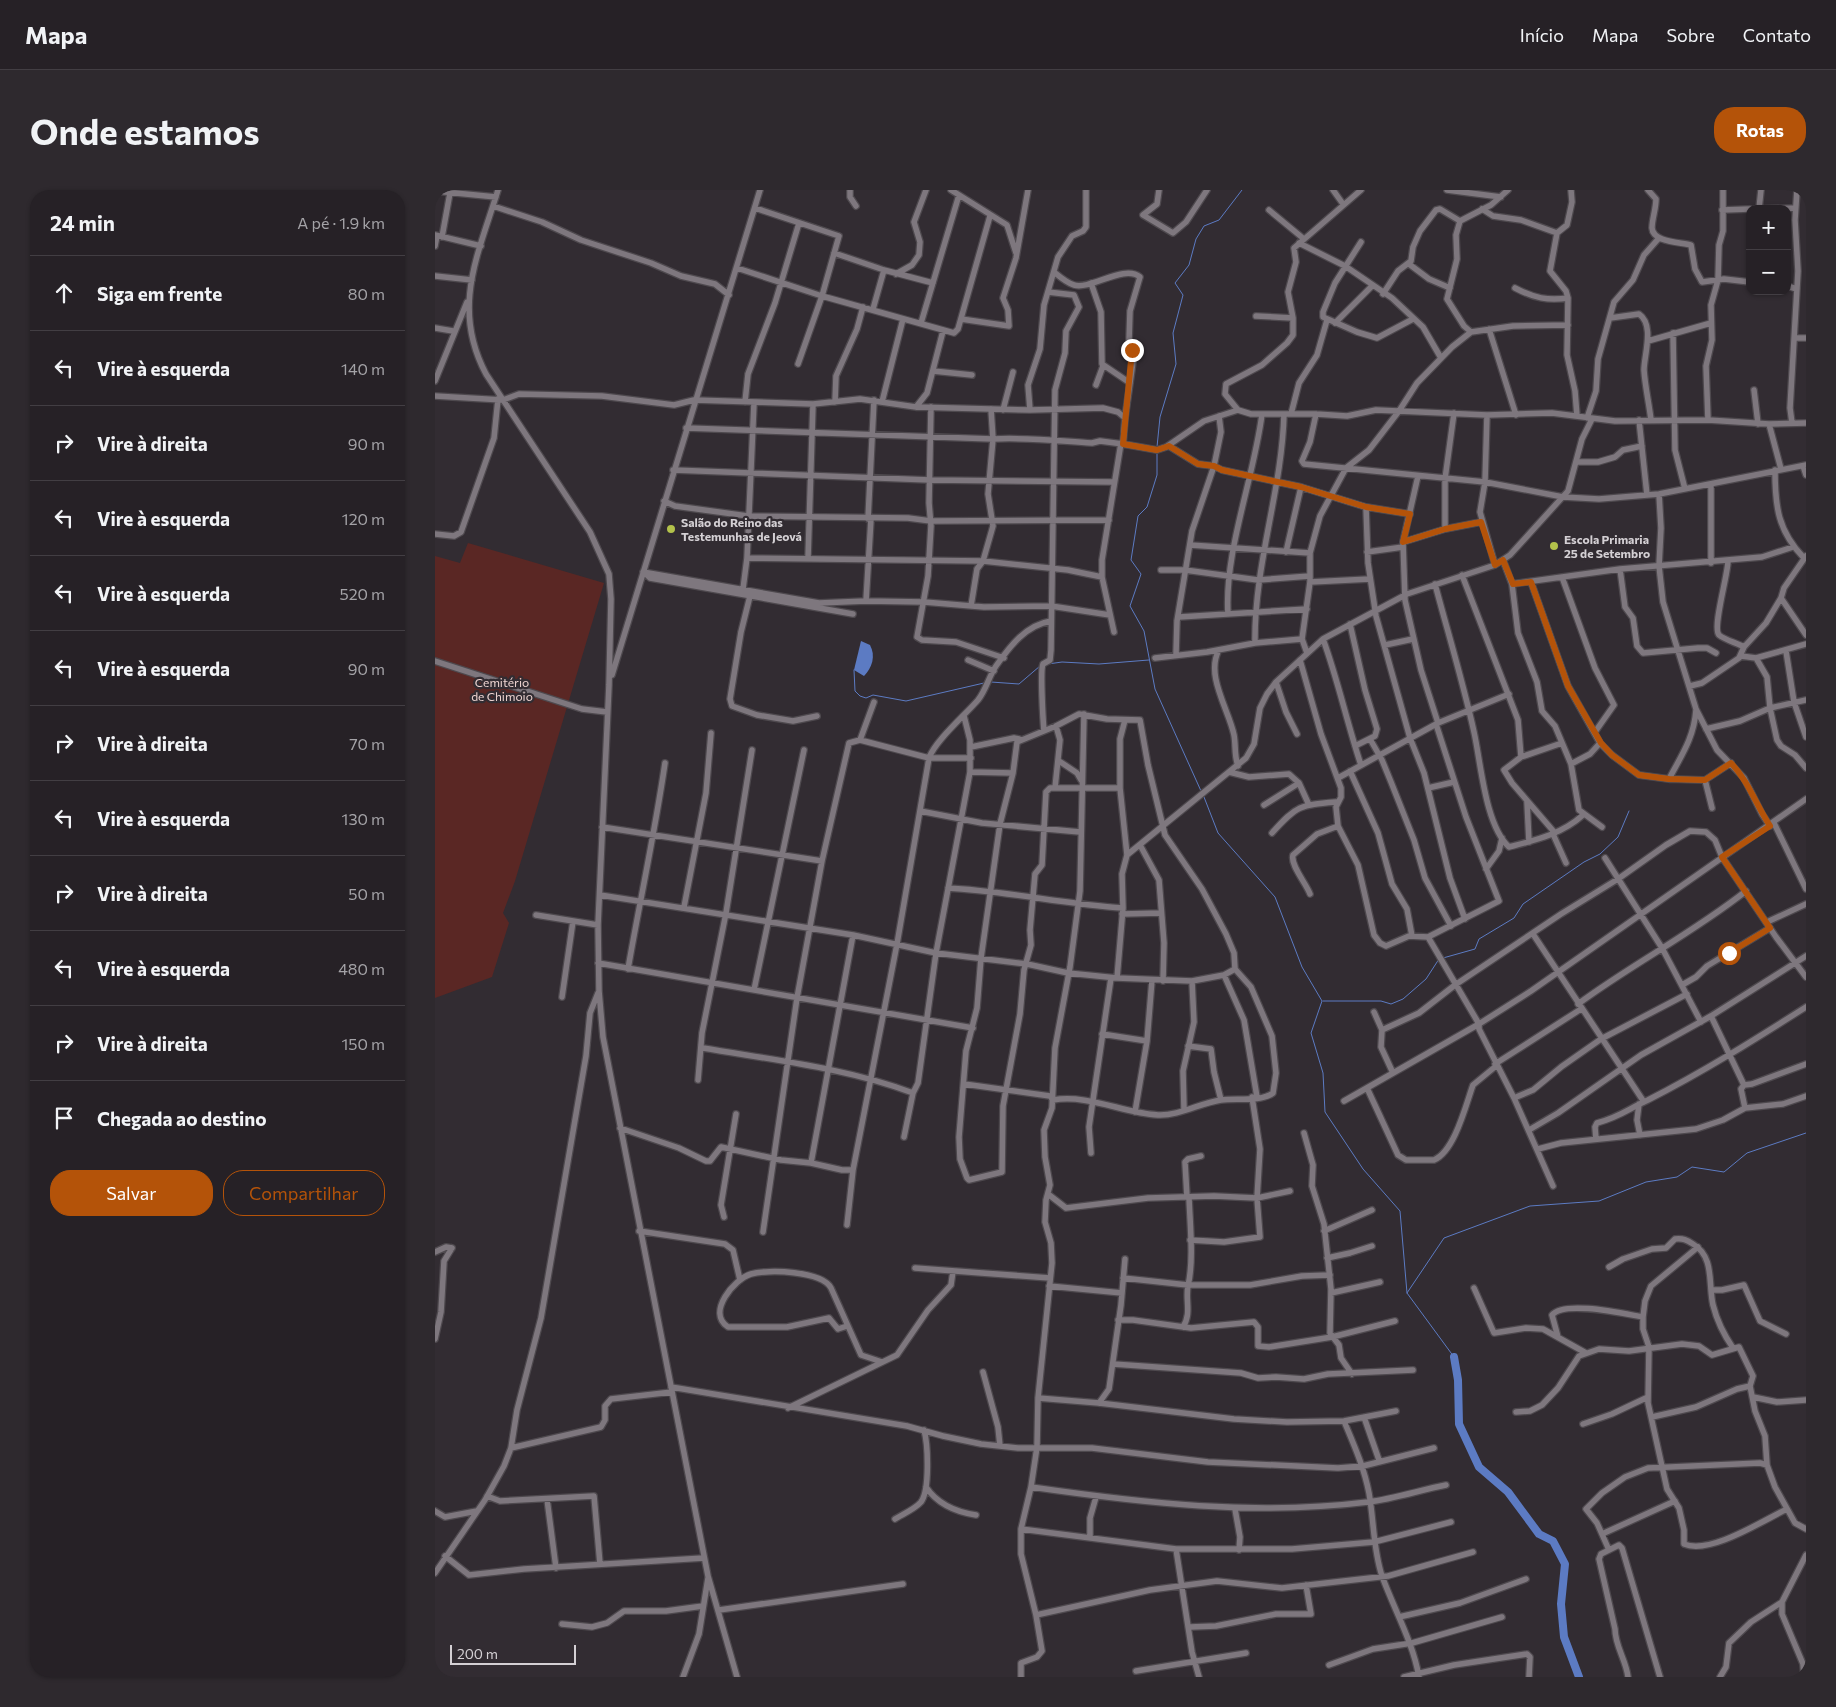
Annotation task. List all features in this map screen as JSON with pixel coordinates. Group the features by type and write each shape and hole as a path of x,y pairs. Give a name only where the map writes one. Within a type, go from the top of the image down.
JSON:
{"street":[{"path":"435,381 453,331 468,299 481,246 498,190"},
{"path":"609,684 760,190"},
{"path":"850,190 850,197 856,206"},
{"path":"896,274 912,265 919,255 921,242 914,222 926,190"},
{"path":"951,190 1008,227 1017,254"},
{"path":"961,319 1009,326 1008,310 1003,298 1017,254 1028,190"},
{"path":"1030,410 1029,385 1040,349 1044,304 1063,247 1072,236 1083,231 1086,227 1086,190"},
{"path":"1159,190 1157,204 1143,215 1173,233 1186,222 1207,190"},
{"path":"1333,190 1343,204"},
{"path":"1238,410 1225,394 1226,384 1236,377 1262,365 1287,344 1293,335 1293,318 1288,288 1296,262 1293,251 1343,204 1361,190"},
{"path":"1447,190 1501,196"},
{"path":"1471,332 1464,326 1447,299 1457,258 1456,235 1460,221 1482,209 1508,190"},
{"path":"1571,190 1572,202 1567,225 1557,233 1550,271 1566,291 1569,298 1567,355 1575,391 1577,416"},
{"path":"1648,190 1656,199 1652,229 1654,234 1659,238 1690,244 1695,269 1702,282 1718,280 1746,282"},
{"path":"1708,420 1705,376 1712,340 1711,305 1718,280 1719,245 1723,231 1723,190"},
{"path":"1759,205 1761,190"},
{"path":"1792,423 1790,408 1797,289 1795,208 1797,190"},
{"path":"435,191 496,197"},
{"path":"435,246 450,193"},
{"path":"921,323 959,195"},
{"path":"493,206 542,222 581,240 651,262 681,276 715,284 729,295"},
{"path":"755,208 837,235 839,238 822,296 798,364"},
{"path":"1791,208 1795,208"},
{"path":"1383,294 1398,271 1413,259 1413,247 1420,231 1436,210 1440,209 1460,221"},
{"path":"1482,209 1493,216 1521,220 1557,233"},
{"path":"1722,210 1746,209"},
{"path":"1269,210 1302,241 1345,266 1383,294 1392,298 1427,333 1441,358"},
{"path":"737,268 822,296 954,333 957,332 990,216"},
{"path":"745,402 748,374 781,283 799,223"},
{"path":"438,236 481,246"},
{"path":"1127,855 1238,766 1250,752 1263,700 1277,682 1323,639 1407,594 1495,565 1503,560 1563,497 1571,485 1589,419 1597,386 1598,359 1614,302 1633,280 1644,255 1659,238"},
{"path":"1361,242 1335,283 1323,312 1323,317 1377,338 1413,319"},
{"path":"835,253 896,274 933,283"},
{"path":"1409,264 1429,279 1450,288"},
{"path":"873,309 884,270"},
{"path":"1054,272 1073,285 1091,283 1119,274 1140,277 1130,311 1129,341 1133,356 1122,443 1102,560 1102,577 1114,632"},
{"path":"435,276 472,280"},
{"path":"1091,283 1101,312 1101,361 1103,366 1129,383"},
{"path":"1335,323 1372,286"},
{"path":"1791,287 1797,289"},
{"path":"1515,288 1533,297 1551,301 1569,298"},
{"path":"1044,731 1043,680 1041,670 1043,664 1050,660 1051,521 1055,390 1065,353 1066,331 1079,304 1074,295 1048,292"},
{"path":"468,299 472,343 486,374 500,400 590,532 605,564 611,599 598,925 599,991 608,1067 704,1558 737,1677"},
{"path":"835,402 837,376 857,329 863,307"},
{"path":"1610,318 1641,315 1648,341 1644,369 1651,420"},
{"path":"1256,316 1293,318"},
{"path":"882,402 903,318"},
{"path":"1291,414 1299,383 1317,354 1327,320"},
{"path":"1307,653 1302,639 1310,579 1310,553 1317,525 1346,468 1369,450 1399,411 1412,389 1441,358 1471,332 1489,329 1568,324"},
{"path":"1648,341 1711,324"},
{"path":"435,328 453,331"},
{"path":"1489,329 1517,415"},
{"path":"916,408 925,397 943,331"},
{"path":"1673,333 1675,457 1685,489"},
{"path":"1795,338 1806,338"},
{"path":"1096,385 1103,366"},
{"path":"933,371 972,375"},
{"path":"1003,410 1013,372"},
{"path":"1754,390 1758,424"},
{"path":"435,396 500,400 519,394 602,396 674,405 695,400 813,404 860,399 916,408 1030,410 1093,407 1114,410 1125,418"},
{"path":"435,534 454,536 461,532 494,438 500,400"},
{"path":"866,602 874,400"},
{"path":"743,589 747,558 754,403"},
{"path":"808,558 813,404"},
{"path":"1114,410 1126,404"},
{"path":"931,407 929,561 924,602 917,632 919,639 956,642 1004,658"},
{"path":"971,606 977,569 983,561 993,526 988,491 993,439 991,409"},
{"path":"686,428 753,430 771,433 993,439 1018,438 1034,441 1122,443 1157,450 1169,446 1199,424 1238,410 1262,414 1347,416 1366,410 1487,415 1552,413 1589,419 1708,420 1758,424 1806,423"},
{"path":"1445,529 1445,479 1455,413"},
{"path":"1228,614 1227,588 1262,414"},
{"path":"1255,643 1258,580 1283,448 1284,414"},
{"path":"1316,414 1310,442 1302,463 1485,482 1563,497 1616,499 1659,494 1805,466 1806,475"},
{"path":"1487,415 1485,482 1480,504 1481,522 1495,565"},
{"path":"1176,654 1185,570 1193,525 1214,466 1221,432 1219,416"},
{"path":"1639,420 1647,495"},
{"path":"1690,686 1702,684 1741,656 1744,647 1766,623 1781,598 1784,588 1805,557 1793,547 1783,529 1776,507 1778,470 1769,424"},
{"path":"1169,446 1198,464 1214,466 1222,470 1276,483 1301,487 1366,507 1410,514"},
{"path":"1577,462 1599,462 1615,457 1623,450 1641,446"},
{"path":"673,470 990,482 1052,480 1114,482"},
{"path":"1300,660 1321,734 1342,792 1337,802 1338,826 1355,858 1376,939 1386,946 1412,936 1428,937 1499,902 1454,782 1413,639 1406,607 1407,594 1403,568 1403,545 1418,476"},
{"path":"1711,484 1711,563"},
{"path":"1286,552 1301,487"},
{"path":"1659,494 1661,528 1659,566 1663,602 1696,709 1717,750 1744,778 1762,814 1772,824 1806,890"},
{"path":"664,501 675,506 748,516 908,518 931,521 991,522 1109,520"},
{"path":"1366,507 1367,552 1375,610 1410,738 1428,788 1450,878 1465,919"},
{"path":"1367,552 1403,545 1445,529 1481,522"},
{"path":"1190,545 1263,552 1310,553"},
{"path":"1513,584 1620,569 1728,561 1770,555 1793,547"},
{"path":"747,558 983,561 1025,567 1051,568 1102,577"},
{"path":"1503,560 1513,584 1518,634 1537,682 1540,706 1555,726 1571,764 1577,805 1583,815 1602,827"},
{"path":"1728,561 1717,630 1720,635 1744,647"},
{"path":"1620,569 1625,607 1633,618 1639,650 1647,654 1676,649 1707,648 1716,653"},
{"path":"1161,570 1185,570 1258,580 1370,579"},
{"path":"644,573 819,603 924,602 971,606 1051,606 1111,615"},
{"path":"644,573 651,578 853,614"},
{"path":"1462,576 1509,694 1519,726 1521,757"},
{"path":"1562,577 1595,668 1614,705 1595,732"},
{"path":"1531,582 1568,686 1601,743 1612,755 1639,775 1669,779 1705,780 1731,763"},
{"path":"1435,584 1474,732 1489,807 1502,838 1509,847 1529,842 1565,829 1583,815"},
{"path":"750,596 740,639 730,698 732,706 757,715 793,721 817,716"},
{"path":"1781,598 1806,635"},
{"path":"1179,617 1307,609"},
{"path":"847,1225 853,1170 897,944 929,758 933,747 980,697 994,671 1012,646 1031,627 1051,621"},
{"path":"1350,624 1365,690 1377,728 1377,733 1370,739 1355,746"},
{"path":"1155,658 1219,650 1255,643 1302,639"},
{"path":"1323,639 1336,674 1361,765"},
{"path":"1385,646 1413,639"},
{"path":"1741,656 1756,658 1806,644"},
{"path":"1219,650 1215,658 1217,678 1233,732 1234,756 1238,766"},
{"path":"1786,651 1794,702 1806,737"},
{"path":"1756,658 1766,674 1770,708 1777,740 1781,746 1795,755 1806,768"},
{"path":"968,660 994,671"},
{"path":"435,661 583,709 607,712"},
{"path":"1277,682 1286,712 1297,734"},
{"path":"1337,778 1437,723 1509,694"},
{"path":"1705,729 1740,721 1770,708 1806,700"},
{"path":"860,740 874,702"},
{"path":"1669,779 1684,755 1692,735 1696,709"},
{"path":"971,747 1014,738 1019,739 1044,731 1079,714 1140,720 1147,765 1165,835 1202,889 1231,945 1235,969 1251,987 1273,1042 1274,1090 1271,1095 1221,1100 1166,1115 1135,1112 1093,1102 1065,1098 1053,1100"},
{"path":"1021,1677 1021,1663 1037,1657 1042,1651 1036,1615 1021,1554 1021,1529 1031,1487 1037,1446 1038,1398 1050,1278 1051,1243 1045,1215 1050,1185 1045,1157 1045,1130 1053,1100 1055,1048 1080,891 1081,780 1084,714"},
{"path":"904,1137 913,1094 919,1083 936,953 955,860 960,817 970,772 971,747 964,716"},
{"path":"1091,1153 1089,1134 1093,1102 1099,1073 1102,1034 1114,978 1123,911 1122,874 1127,855 1120,788 1120,739 1125,720"},
{"path":"1055,788 1060,740 1056,726"},
{"path":"684,907 706,793 711,733"},
{"path":"1019,739 1013,773 1000,824 981,958 977,1008 966,1051 959,1129 960,1159 969,1180 1002,1172 1001,1125 1005,1090 1019,1019 1024,970 1027,964 1035,874 1042,865 1046,792 1050,788 1120,788"},
{"path":"1370,739 1379,755 1414,840 1425,878 1451,926"},
{"path":"763,1232 797,998 822,861 849,743 860,740 929,758 971,758"},
{"path":"1563,743 1521,757 1504,770 1527,802 1554,834 1566,863"},
{"path":"1571,764 1590,754 1601,743"},
{"path":"698,1080 703,1048 703,1033 727,913 752,750"},
{"path":"754,990 804,750"},
{"path":"1059,761 1077,773 1081,780"},
{"path":"629,968 639,901 655,834 665,763"},
{"path":"1350,771 1378,833 1392,884 1407,909 1412,936"},
{"path":"970,772 1013,773"},
{"path":"1229,772 1249,776 1289,774 1299,783 1309,804"},
{"path":"1705,780 1712,808"},
{"path":"1428,788 1454,782"},
{"path":"1264,805 1299,783"},
{"path":"1344,1100 1479,1024 1806,799"},
{"path":"1272,833 1294,810 1309,804 1337,802"},
{"path":"1527,802 1529,842"},
{"path":"921,810 982,823 1080,832"},
{"path":"1310,894 1305,880 1293,863 1293,854 1317,834 1338,826"},
{"path":"602,827 738,846 822,861"},
{"path":"1382,1030 1419,1013 1455,985 1618,879 1666,844 1690,831 1706,832 1711,836 1722,857 1806,977"},
{"path":"1486,869 1499,851 1502,838"},
{"path":"1139,845 1159,880 1164,943 1163,981"},
{"path":"1605,858 1662,948 1701,1022"},
{"path":"948,888 991,892 1123,911 1161,913"},
{"path":"1367,1088 1398,1155 1406,1160 1434,1160 1448,1148 1470,1099 1473,1084 1496,1065 1746,891"},
{"path":"600,895 727,913 853,935 936,953 1027,964 1068,973 1114,978 1192,981 1224,975 1235,969"},
{"path":"1682,985 1710,964 1721,960 1768,925 1806,904"},
{"path":"537,915 598,925"},
{"path":"562,996 573,921"},
{"path":"1533,934 1641,1103 1637,1120 1640,1135"},
{"path":"811,1163 830,1069 839,1004 853,935"},
{"path":"1428,937 1479,1024 1479,1029 1514,1098 1553,1186"},
{"path":"1529,1130 1641,1055 1711,1016 1806,956"},
{"path":"599,963 973,1028"},
{"path":"1190,1240 1224,1242 1258,1239 1260,1234 1257,1198 1259,1149 1255,1097 1244,1020 1224,975"},
{"path":"1135,1112 1147,1041 1152,980"},
{"path":"1184,1109 1183,1071 1194,1022 1192,981"},
{"path":"435,1574 445,1556 487,1496 505,1466 511,1448 517,1410 541,1318 586,1056 590,1013 599,991"},
{"path":"1514,1098 1533,1090 1561,1067 1601,1039 1687,994"},
{"path":"1597,1139 1595,1125 1621,1116 1641,1103 1691,1078 1806,1008"},
{"path":"1374,1012 1382,1030 1381,1047 1393,1072"},
{"path":"1711,1016 1744,1084"},
{"path":"1102,1034 1147,1041"},
{"path":"1188,1046 1211,1049 1221,1100"},
{"path":"703,1048 830,1069 913,1094"},
{"path":"1744,1084 1752,1084 1806,1064"},
{"path":"964,1084 1050,1096 1053,1100"},
{"path":"1744,1084 1741,1089 1745,1108"},
{"path":"1538,1149 1561,1143 1705,1126 1723,1120 1745,1108 1783,1104 1806,1096"},
{"path":"725,1217 721,1205 736,1114"},
{"path":"620,1128 679,1148 706,1161 710,1161 720,1147 781,1160 811,1163 837,1170 853,1170"},
{"path":"1305,1134 1313,1165 1312,1186 1324,1231 1330,1275 1329,1327 1332,1337 1339,1345 1341,1358 1352,1374"},
{"path":"1183,1327 1188,1317 1188,1285 1191,1280 1185,1162 1189,1158 1201,1156"},
{"path":"1048,1194 1066,1208 1148,1198 1257,1198 1290,1191"},
{"path":"1324,1231 1372,1210"},
{"path":"639,1231 729,1246 733,1250 740,1280"},
{"path":"1609,1267 1623,1259 1652,1249 1666,1248 1675,1239 1685,1239 1698,1247 1709,1266 1711,1290 1718,1320 1733,1348"},
{"path":"1327,1258 1372,1246"},
{"path":"1698,1247 1651,1286 1645,1301 1643,1317 1643,1329 1649,1348 1648,1397 1667,1489 1679,1508 1684,1530 1684,1544 1694,1547 1720,1542 1787,1509"},
{"path":"435,1252 452,1248 444,1261 441,1312 435,1339"},
{"path":"1099,1403 1109,1390 1125,1259"},
{"path":"915,1268 1050,1278"},
{"path":"788,1408 900,1352 928,1310 951,1285 953,1271"},
{"path":"847,1326 838,1329 829,1318 787,1327 728,1327 721,1319 721,1307 725,1296 740,1280 751,1274 794,1272 825,1281 831,1288 861,1355 883,1362"},
{"path":"1123,1278 1188,1285 1261,1284 1298,1276 1330,1275"},
{"path":"1331,1293 1380,1282"},
{"path":"1711,1290 1744,1285 1760,1321 1786,1334"},
{"path":"1049,1286 1122,1293"},
{"path":"1474,1288 1494,1333 1526,1328 1543,1329 1585,1353"},
{"path":"1558,1337 1552,1315 1556,1311 1581,1308 1643,1317"},
{"path":"1118,1320 1133,1320 1183,1327 1253,1322 1257,1327 1257,1343 1261,1347 1332,1337 1395,1321"},
{"path":"1516,1412 1530,1411 1543,1405 1561,1384 1574,1362 1585,1353 1599,1349 1622,1351 1695,1345 1712,1355 1733,1348 1741,1349 1751,1371 1753,1380 1750,1386 1755,1411 1765,1436 1767,1465 1775,1487 1795,1523 1806,1529"},
{"path":"1113,1364 1241,1373 1258,1378 1304,1379 1328,1374 1413,1370"},
{"path":"983,1372 998,1427 1000,1446"},
{"path":"1652,1417 1696,1407 1737,1389 1750,1386"},
{"path":"511,1448 601,1427 605,1420 605,1406 611,1399 671,1390 924,1430 943,1436 1000,1446 1092,1448 1207,1462 1338,1468 1363,1466 1379,1460 1433,1448"},
{"path":"1583,1424 1612,1414 1648,1397"},
{"path":"1753,1397 1777,1402 1806,1400"},
{"path":"1038,1398 1099,1403 1234,1419 1308,1423 1344,1421 1395,1411"},
{"path":"1364,1417 1379,1460"},
{"path":"1344,1421 1363,1466 1373,1542 1382,1575 1419,1675"},
{"path":"895,1519 919,1504 926,1488 929,1447 924,1430"},
{"path":"1609,1550 1602,1534 1586,1510 1602,1493 1631,1473 1653,1468 1760,1463 1767,1465"},
{"path":"1031,1487 1096,1496 1235,1509 1369,1502 1446,1485"},
{"path":"926,1488 931,1495 945,1505 962,1513 976,1515"},
{"path":"487,1496 500,1501 594,1496 600,1564"},
{"path":"1090,1537 1090,1518 1096,1496"},
{"path":"547,1498 556,1568"},
{"path":"1602,1534 1675,1501"},
{"path":"1235,1509 1240,1537 1239,1550"},
{"path":"435,1511 445,1517 477,1511"},
{"path":"1021,1529 1175,1549 1239,1550 1292,1549 1373,1542 1451,1522"},
{"path":"1628,1677 1625,1662 1615,1640 1615,1629 1599,1559 1601,1554 1619,1545 1622,1548 1660,1677"},
{"path":"1175,1549 1190,1627 1192,1652 1199,1677"},
{"path":"1036,1615 1141,1591 1223,1580 1276,1588 1382,1575 1473,1552"},
{"path":"1803,1677 1804,1665 1782,1614 1782,1602 1806,1555"},
{"path":"445,1556 469,1575 600,1564 704,1558"},
{"path":"683,1677 697,1640 708,1576"},
{"path":"1399,1617 1460,1603 1526,1579"},
{"path":"719,1610 903,1584"},
{"path":"1190,1627 1216,1626 1276,1614 1311,1614 1306,1585"},
{"path":"1727,1677 1728,1646 1735,1636 1782,1602"},
{"path":"562,1624 592,1627 607,1623 624,1611 676,1611 703,1606"},
{"path":"1329,1665 1368,1651 1408,1643 1502,1617"},
{"path":"1136,1671 1247,1653"},
{"path":"1404,1677 1419,1675 1454,1665 1527,1654 1530,1657 1529,1677"},
{"path":"1720,1677 1726,1667"}],"green space":[{"name":"Cemitério de Chimoio","path":"468,543 604,583 515,881 503,913 509,923 492,977 435,998 435,556 460,563"}],"water":[{"path":"861,641 870,645 873,653 871,666 864,676 854,670"}],"waterway":[{"path":"1157,447 1160,417 1176,364 1173,333 1183,295 1175,283 1189,265 1196,239 1204,226 1219,220 1242,190"},
{"path":"1157,451 1157,475 1147,507 1138,516 1131,560 1141,574 1130,606 1144,631 1155,689 1201,791"},
{"path":"1048,664 1062,662 1099,664 1149,660"},
{"path":"991,682 1019,684 1040,666"},
{"path":"854,670 855,691 860,696 866,698 873,695 906,701 984,683"},
{"path":"1204,797 1218,833 1275,897 1302,967 1322,1001 1311,1033 1323,1073 1325,1112 1363,1169 1400,1211 1407,1293 1454,1357"},
{"path":"1443,958 1475,949 1479,939 1514,918 1523,904 1584,862 1600,854 1618,837 1629,811"},
{"path":"1323,1001 1381,1001 1391,1004 1403,999 1426,979 1439,959"},
{"path":"1407,1293 1444,1238 1530,1206 1599,1201 1646,1182 1677,1177 1692,1167 1724,1172 1747,1153 1806,1133"},
{"path":"1454,1357 1458,1380 1459,1424 1479,1467 1508,1492 1539,1534 1553,1541 1565,1564 1561,1604 1564,1637 1579,1677"}],"place":[{"name":"Salão do Reino das Testemunhas de Jeová","path":"671,529"},
{"name":"Escola Primaria 25 de Setembro","path":"1554,546"}],"route":[{"path":"1132,350 1133,356 1126,404 1123,444 1140,445 1157,450 1169,446 1198,464 1273,480 1276,483 1301,487 1366,507 1410,514 1403,542 1445,529 1481,522 1495,565 1503,560 1513,584 1531,582 1568,686 1601,743 1612,755 1639,775 1651,778 1694,778 1705,780 1731,763 1744,778 1770,826 1722,857 1770,928 1765,933 1729,953"}]}
